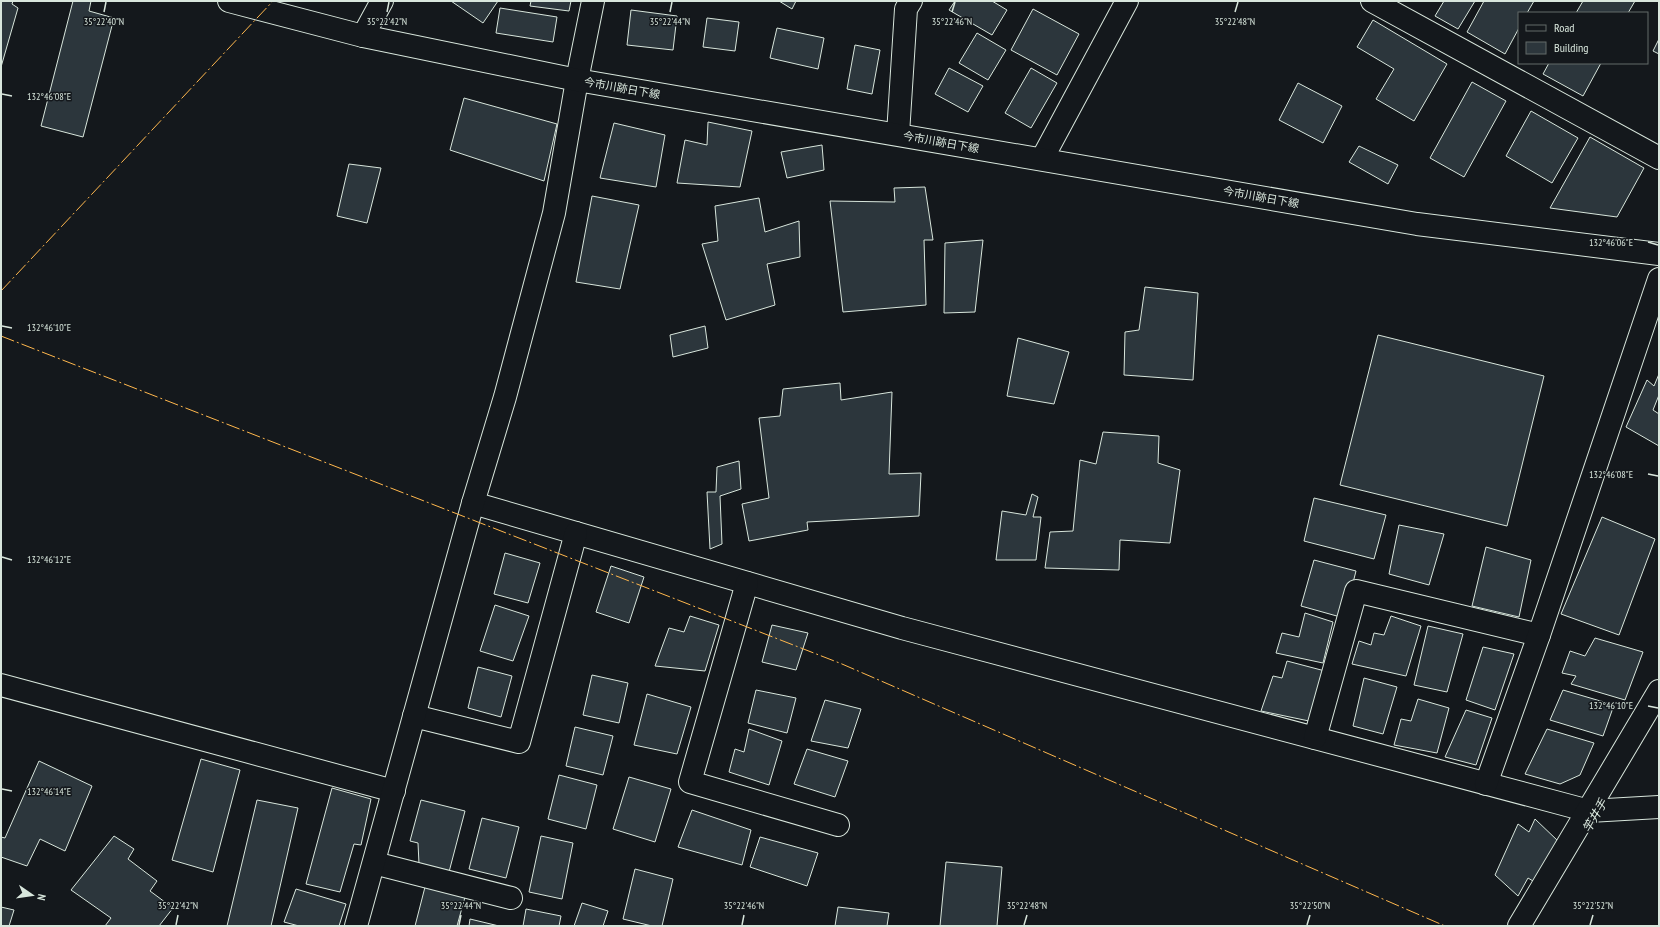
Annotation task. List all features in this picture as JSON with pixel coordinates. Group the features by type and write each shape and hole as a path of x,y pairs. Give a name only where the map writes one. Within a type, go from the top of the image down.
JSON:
{"street":[{"name":"今市川跡日下線","path":"229,1 362,36 577,80 1417,224 1659,254"},
{"path":"362,36 382,1"},
{"path":"356,926 473,503 505,398 554,213 577,80 593,1"},
{"path":"898,134 906,9 911,1"},
{"path":"1042,159 1127,1"},
{"path":"1372,1 1659,158"},
{"path":"1486,784 1659,279"},
{"path":"473,503 902,628 1588,811 1659,807"},
{"path":"414,716 519,742 576,533"},
{"path":"747,583 690,782 838,825"},
{"path":"1315,738 1356,591 1538,635"},
{"path":"1,685 394,791"},
{"path":"1519,926 1659,691"},
{"path":"374,863 511,898"}],"building":[{"path":"1,1 13,1 12,4 18,8 1,67"},
{"path":"73,1 91,1 89,11 114,18 83,137 41,126"},
{"path":"451,1 498,1 483,23"},
{"path":"531,1 571,1 569,11 530,6"},
{"path":"779,1 796,1 792,9"},
{"path":"955,1 992,1 1007,10 992,35 949,10"},
{"path":"1444,1 1475,1 1458,29 1435,16"},
{"path":"1484,1 1534,1 1528,12 1518,12 1518,30 1505,54 1467,32"},
{"path":"1583,1 1635,1 1629,12 1577,12"},
{"path":"500,8 557,17 553,42 496,33"},
{"path":"1033,9 1079,34 1057,75 1011,50"},
{"path":"631,10 677,16 673,50 627,45"},
{"path":"707,18 739,22 735,51 703,47"},
{"path":"1373,20 1447,64 1414,121 1376,99 1394,69 1357,47"},
{"path":"777,28 824,38 818,69 770,58"},
{"path":"977,33 1006,50 988,80 959,63"},
{"path":"1659,39 1659,54 1653,51"},
{"path":"855,45 880,50 872,94 847,89"},
{"path":"1548,64 1600,64 1583,96 1543,74"},
{"path":"949,68 983,86 968,112 935,94"},
{"path":"1031,68 1057,83 1031,128 1005,113"},
{"path":"1472,82 1506,101 1464,177 1430,158"},
{"path":"1298,83 1342,106 1323,143 1279,120"},
{"path":"464,98 557,124 544,181 450,150"},
{"path":"1531,111 1578,138 1552,183 1506,156"},
{"path":"708,122 752,131 740,187 677,183 685,140 707,145"},
{"path":"614,123 665,135 656,187 600,178"},
{"path":"1590,137 1644,168 1617,217 1550,208"},
{"path":"822,145 824,170 787,178 781,152"},
{"path":"1359,146 1398,165 1388,184 1349,162"},
{"path":"349,164 381,168 367,223 337,216"},
{"path":"925,187 933,240 924,240 926,305 843,312 830,201 895,202 894,188"},
{"path":"592,196 639,205 620,289 576,282"},
{"path":"759,198 765,232 799,221 800,257 767,264 775,305 726,320 702,244 718,241 715,206"},
{"path":"983,240 975,312 944,313 945,243"},
{"path":"1145,287 1198,293 1193,380 1124,375 1125,332 1139,330"},
{"path":"705,326 708,348 673,357 670,335"},
{"path":"1378,335 1544,376 1507,526 1340,485"},
{"path":"1018,338 1069,352 1054,404 1007,396"},
{"path":"1659,374 1659,395 1653,410 1659,414 1659,446 1626,427 1647,380 1654,386"},
{"path":"840,383 841,400 892,392 889,474 921,473 919,516 807,522 808,530 749,541 742,504 769,498 759,418 780,416 783,389"},
{"path":"1103,432 1159,436 1158,463 1180,470 1170,543 1120,540 1119,570 1045,568 1050,532 1073,531 1080,460 1096,464"},
{"path":"739,461 741,489 720,496 722,544 710,549 707,492 716,492 717,467"},
{"path":"1032,494 1038,497 1033,517 1041,517 1036,560 996,560 1002,511 1026,515"},
{"path":"1314,498 1386,515 1374,559 1304,541"},
{"path":"1602,517 1655,539 1619,635 1561,614"},
{"path":"1399,525 1444,534 1429,585 1389,574"},
{"path":"1486,547 1531,560 1519,617 1472,606"},
{"path":"505,553 540,563 528,603 494,594"},
{"path":"1314,560 1356,571 1344,618 1301,606"},
{"path":"611,566 644,577 629,623 596,612"},
{"path":"495,605 529,616 513,661 480,651"},
{"path":"1305,613 1333,622 1323,663 1276,653 1282,633 1299,637"},
{"path":"690,616 719,625 705,671 655,666 669,628 684,632"},
{"path":"1391,616 1421,626 1406,676 1352,664 1359,641 1371,645 1374,633 1384,635"},
{"path":"772,625 808,633 796,670 762,662"},
{"path":"1428,626 1463,634 1447,692 1414,685"},
{"path":"1595,638 1643,652 1625,700 1571,684 1576,676 1562,673 1570,651 1585,656"},
{"path":"1483,647 1514,654 1495,710 1466,700"},
{"path":"1287,661 1325,671 1309,721 1261,711 1273,676 1282,678"},
{"path":"478,667 512,676 501,717 468,708"},
{"path":"592,675 628,683 619,723 583,715"},
{"path":"1364,678 1397,687 1383,734 1353,726"},
{"path":"756,690 796,698 787,733 748,723"},
{"path":"1563,690 1614,705 1603,736 1550,720"},
{"path":"647,694 691,707 677,754 634,745"},
{"path":"1418,699 1449,708 1437,753 1394,745 1401,719 1411,721"},
{"path":"825,700 861,709 848,748 811,741"},
{"path":"1466,710 1492,718 1476,765 1445,757"},
{"path":"575,727 613,736 603,775 566,766"},
{"path":"749,729 782,741 769,785 729,772 735,749 744,752"},
{"path":"1547,729 1594,743 1580,775 1560,784 1525,774"},
{"path":"807,749 848,761 835,797 794,784"},
{"path":"201,759 240,770 213,872 172,860"},
{"path":"39,761 92,786 65,851 40,839 27,866 1,857 1,837 5,838"},
{"path":"559,775 597,785 586,829 548,819"},
{"path":"629,777 671,789 655,842 613,829"},
{"path":"332,788 371,799 361,845 354,844 340,892 306,884"},
{"path":"257,800 298,808 271,926 227,926"},
{"path":"421,800 465,811 449,872 419,864 418,843 410,841"},
{"path":"692,810 751,830 742,865 678,847"},
{"path":"482,818 519,827 506,878 469,869"},
{"path":"1535,819 1558,841 1533,881 1528,878 1518,896 1495,875 1518,824 1529,832"},
{"path":"114,836 134,849 128,859 157,881 150,891 173,908 159,926 105,926 111,918 71,890"},
{"path":"541,836 573,843 562,899 529,892"},
{"path":"760,837 818,853 807,886 750,867"},
{"path":"946,862 1002,867 997,926 940,926"},
{"path":"635,869 673,879 662,926 652,926 623,919"},
{"path":"425,887 465,897 457,926 415,926"},
{"path":"296,889 346,904 339,926 299,926 284,922"},
{"path":"582,903 608,911 603,926 574,926"},
{"path":"1,907 14,910 9,926 1,926"},
{"path":"838,907 889,913 887,926 835,926"},
{"path":"526,909 561,916 559,926 523,926"},
{"path":"470,919 499,926 469,926"}],"power":[{"path":"1,291 273,1"},
{"path":"1,336 842,664 1445,926"}],"water label":[{"name":"竿井手","path":"1595,816"}]}
